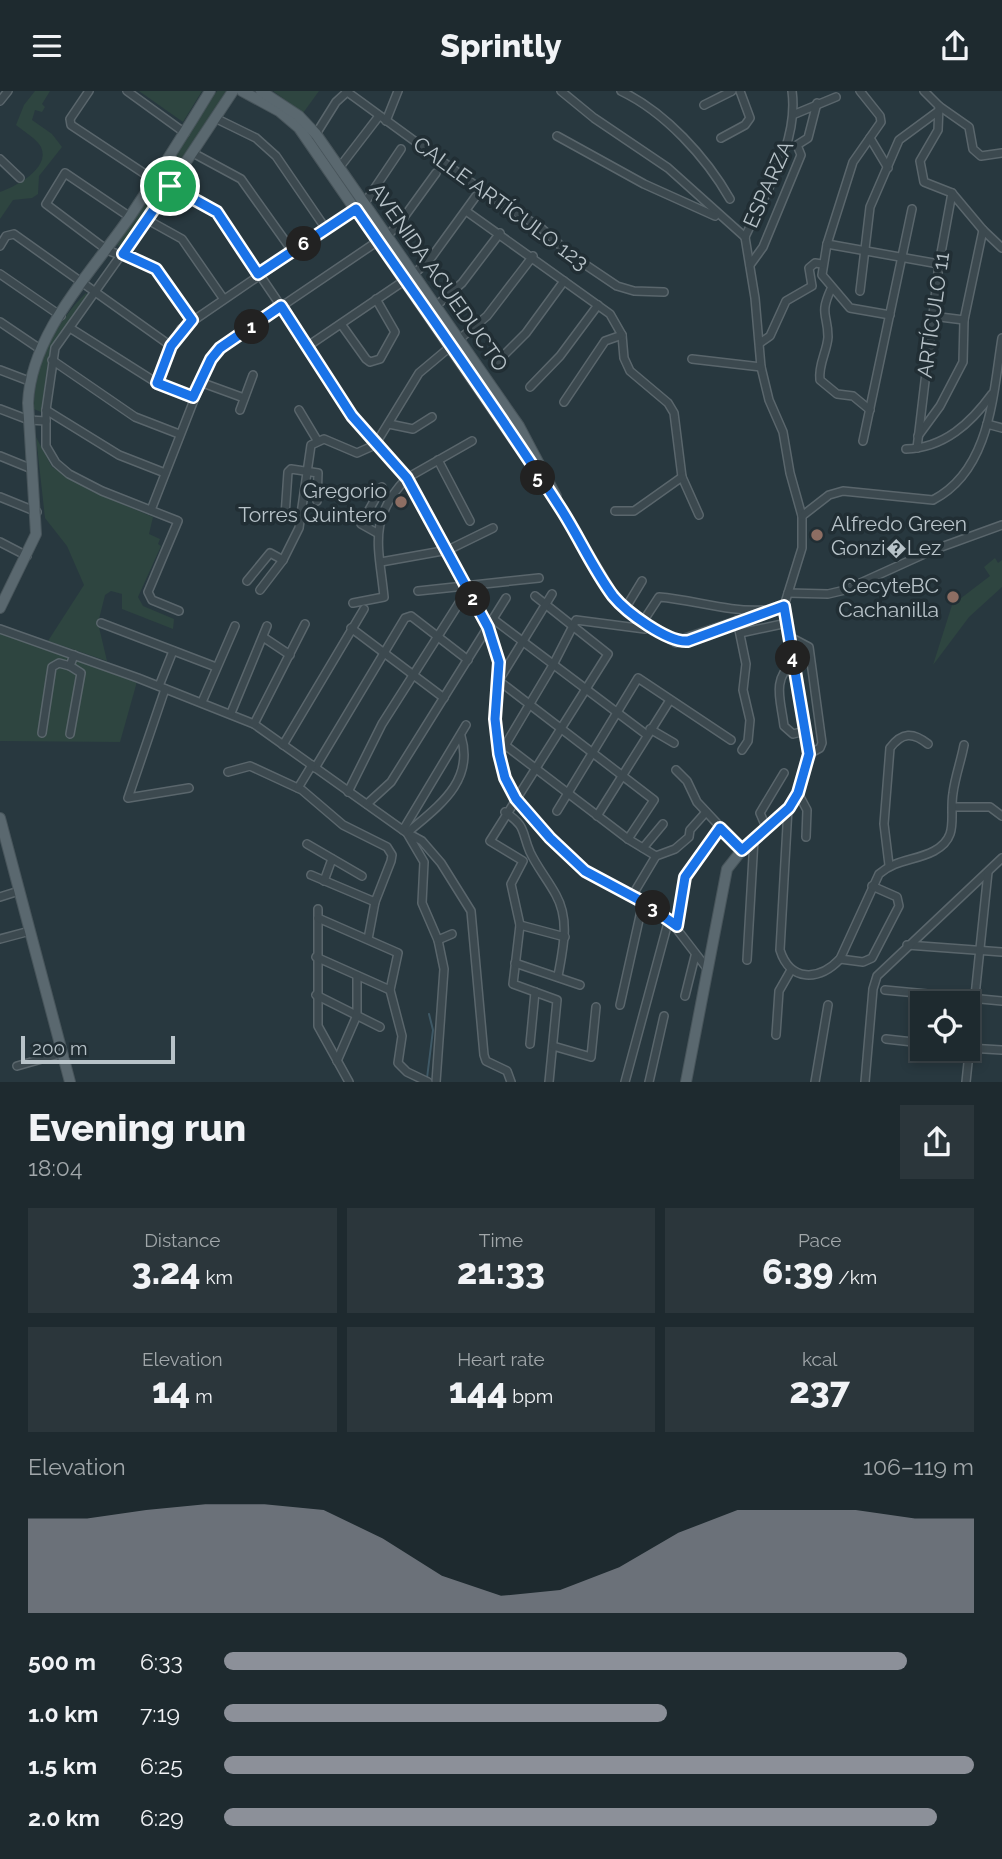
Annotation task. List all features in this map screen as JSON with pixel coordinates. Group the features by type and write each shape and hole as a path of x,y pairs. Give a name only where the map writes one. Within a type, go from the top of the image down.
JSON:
{"main road":[{"path":"0,608 4,588 27,557 36,534 29,381 40,349 185,133 210,91"},
{"path":"154,180 170,186 233,91"},
{"name":"AVENIDA ACUEDUCTO","path":"242,91 279,111 299,128 360,207 454,342 613,595 625,609 676,642 688,641 737,620 784,606"},
{"name":"AVENIDA ACUEDUCTO","path":"261,91 279,100 316,134 339,168 360,207"},
{"name":"AVENIDA ACUEDUCTO","path":"410,277 436,306 454,342"},
{"path":"686,1082 727,869 765,827 789,808 798,793 809,754 784,606"},
{"path":"0,818 5,852 19,891 70,1082"}],"street":[{"path":"0,101 8,91"},
{"path":"89,91 70,120 71,125 154,180"},
{"path":"127,91 185,133"},
{"path":"316,134 336,102 347,91"},
{"name":"CALLE ARTÍCULO 123","path":"347,91 494,199 540,227 572,255 617,286 634,291 664,292"},
{"path":"339,168 383,119 398,91"},
{"path":"561,91 594,118 668,167 722,219 745,237 761,367 769,400 783,432 790,473 802,516 802,548 784,606"},
{"path":"621,91 659,114 718,178 730,199"},
{"path":"704,105 732,91"},
{"path":"721,138 745,125 750,118 740,91"},
{"name":"ESPARZA","path":"745,237 792,143 795,114 792,91"},
{"path":"860,91 881,119 853,162 822,264 824,280 849,308 890,315"},
{"path":"924,91 938,109 969,127 973,149 981,156 1002,153"},
{"path":"795,114 836,97"},
{"path":"750,265 763,247 801,155 792,143 808,138 817,103"},
{"path":"860,291 870,207 899,140 938,109"},
{"path":"938,109 938,130 920,161 924,183 952,193 1001,248"},
{"path":"215,118 256,138 276,156 326,229"},
{"path":"557,136 644,184 722,219"},
{"path":"870,138 888,168"},
{"path":"157,383 171,346 192,320 360,207 401,149"},
{"path":"193,153 241,179 293,252"},
{"path":"0,159 20,178"},
{"path":"150,510 193,397 211,359 220,348 382,239 399,224 436,173"},
{"path":"130,216 69,174 62,174 47,201 48,209 107,250 156,269 192,320"},
{"path":"179,611 152,600 148,592 178,521 102,491 69,474 56,463 46,446 46,410 55,348 170,186 217,212 309,345 352,416 407,478 448,550 488,627 499,662 495,719 501,742 499,754 505,778 516,799 550,838 585,871 643,902 677,926 695,956 706,967"},
{"name":"ARTÍCULO 11","path":"917,448 939,264 952,193"},
{"path":"309,345 410,277 431,258 476,196"},
{"path":"863,441 912,209"},
{"path":"467,211 598,305 618,323 624,358 630,371 668,404 674,413 682,477 699,515"},
{"path":"146,219 182,239 223,297"},
{"name":"ARTÍCULO 11","path":"917,438 940,406 963,362 964,320 983,230"},
{"path":"436,306 462,283 500,233"},
{"path":"0,246 6,236 14,234 171,346"},
{"path":"827,244 939,264"},
{"path":"317,440 331,441 357,453 375,445 419,373 487,316 533,257"},
{"path":"760,344 770,336 786,301 812,286 809,268 815,263 822,264"},
{"path":"0,274 61,316"},
{"path":"496,363 526,334 564,281"},
{"path":"831,289 823,310 828,334 820,380 837,394 853,396 870,410"},
{"path":"341,324 366,359 370,362 380,359 394,332 376,299"},
{"path":"530,387 560,356 598,305"},
{"path":"932,316 964,320"},
{"path":"0,322 40,349"},
{"path":"70,328 157,383 193,397"},
{"path":"564,402 606,341 622,335"},
{"path":"802,516 829,495 843,491 933,500 943,492 972,461 987,424 1002,338"},
{"path":"692,359 761,367"},
{"path":"52,360 135,417 179,434"},
{"path":"0,370 29,381"},
{"path":"240,410 253,375"},
{"path":"996,376 1002,386"},
{"path":"200,382 244,398"},
{"path":"906,449 949,438 980,410 994,390"},
{"path":"0,409 29,420 46,421"},
{"path":"46,410 119,455 165,473"},
{"path":"299,410 317,440"},
{"path":"389,424 413,429 432,417"},
{"path":"987,424 1002,428"},
{"path":"260,590 283,560 299,528 308,453 317,440"},
{"path":"352,603 384,597 378,523 407,478 472,441"},
{"path":"0,456 32,469"},
{"path":"439,460 470,521"},
{"path":"285,516 288,472 291,469 318,473 317,501"},
{"path":"615,511 634,511 682,477"},
{"path":"377,533 361,524 382,487"},
{"path":"0,497 37,512"},
{"path":"788,593 828,594 845,590 933,550 1002,525"},
{"path":"381,562 448,550 493,528"},
{"path":"0,542 27,557"},
{"path":"247,581 270,553 283,560"},
{"path":"418,591 539,578"},
{"path":"625,609 642,581"},
{"path":"348,792 382,724 467,587"},
{"path":"499,681 552,594"},
{"path":"535,596 608,653 516,799 505,812 490,841 523,861 511,884 520,925 513,984 557,1000 549,1082"},
{"path":"501,742 554,665 579,618 645,629 659,597 738,611 765,610"},
{"path":"367,804 391,782 506,598"},
{"path":"284,745 364,610"},
{"path":"298,787 313,767 382,652 408,616 468,660"},
{"path":"493,619 616,713 648,732 674,743"},
{"path":"737,620 746,664 743,690 750,720 748,741 742,750"},
{"path":"102,623 216,667"},
{"path":"740,633 787,623"},
{"path":"254,724 305,624"},
{"path":"231,713 267,626"},
{"path":"202,702 235,627"},
{"path":"351,628 444,698"},
{"path":"0,629 202,702 254,724 405,832 422,841 440,863 471,911 484,1055 486,1061 508,1071 511,1082"},
{"path":"263,636 289,655"},
{"path":"790,637 808,647 822,743 820,748 809,754"},
{"path":"173,651 128,798 189,788"},
{"path":"70,666 74,655"},
{"path":"794,661 782,671 779,679 784,726 793,734 805,731"},
{"path":"42,733 52,667 59,663 81,673 70,734"},
{"path":"557,811 639,678 731,740"},
{"path":"499,681 654,800 628,839"},
{"path":"597,816 670,700"},
{"path":"405,832 466,725"},
{"path":"889,865 884,824 890,748 897,739 916,734 928,744"},
{"path":"405,832 449,796 461,778 465,748 461,736"},
{"path":"501,742 568,790 628,839 656,856"},
{"path":"789,808 780,942 782,958 791,970 803,976 814,976 832,967 840,959 872,886 889,865 932,853 944,845 954,824 952,796 964,745"},
{"path":"228,772 250,766 298,787 342,825 387,847 392,855 375,902 368,939"},
{"path":"676,770 687,781 705,812 742,850"},
{"path":"765,827 760,813 784,773"},
{"path":"798,793 807,810 806,837"},
{"path":"953,807 989,807 1001,815"},
{"path":"505,812 519,821 525,831 529,851 558,897 565,937 558,976"},
{"path":"632,896 656,856 675,849 689,837 690,830 705,812"},
{"path":"643,848 663,824"},
{"path":"677,926 685,877 720,828"},
{"path":"405,832 424,862 422,903 439,940 444,969 436,1082"},
{"path":"747,960 754,838"},
{"path":"307,844 362,876"},
{"path":"865,1082 873,989 877,976 1002,858"},
{"path":"324,881 332,859"},
{"path":"976,991 988,872"},
{"path":"311,875 375,902"},
{"path":"840,959 863,962 872,958 899,906 897,897 872,886"},
{"path":"0,897 19,891"},
{"path":"620,1006 643,902"},
{"path":"318,909 318,1026 349,1082"},
{"path":"318,918 398,953 390,990 402,1036 398,1063 407,1072 426,1081"},
{"path":"625,1082 669,919"},
{"path":"520,925 565,937"},
{"path":"0,939 30,931"},
{"path":"439,940 452,935"},
{"path":"907,945 1002,952"},
{"path":"685,996 695,956"},
{"path":"316,957 390,990"},
{"path":"515,963 580,985"},
{"path":"776,1035 779,991 791,970"},
{"path":"337,1061 357,1015 357,976"},
{"path":"885,990 910,992"},
{"path":"530,1044 535,992"},
{"path":"316,995 380,1027"},
{"path":"980,999 1002,1001"},
{"path":"816,1082 828,1005"},
{"path":"553,1047 591,1057 596,1007"},
{"path":"649,1082 664,1016"},
{"path":"886,1039 910,1042"},
{"path":"980,1049 1002,1050"},
{"path":"17,1066 63,1053"},
{"path":"965,1082 967,1061"},
{"path":"405,1082 407,1072"}],"green space":[{"path":"35,91 50,91 42,104 45,107 42,112 35,110 32,120 52,134 62,147 39,176 38,194 32,198 13,200 0,219 0,192 30,176 41,163 41,147 16,125 24,105"},
{"path":"139,91 202,91 183,122"},
{"path":"217,91 226,91 169,178 162,176"},
{"path":"273,91 319,91 303,113"},
{"path":"157,186 162,189 122,247 117,245"},
{"path":"86,293 88,296 49,355 41,412 34,409 42,361 65,318"},
{"path":"36,437 52,467 91,491 153,517 149,534 160,539 158,544 161,546 138,597 143,606 174,619 173,629 122,609 122,594 111,591 105,595 98,623 107,661 48,641 84,585 67,546 45,518"},
{"path":"995,558 998,563 1002,560 1002,587 969,617 933,665 952,605 990,576 984,567"},
{"path":"0,629 138,678 120,742 0,741"}],"waterway":[{"path":"427,1078 433,1030 429,1014"}],"place":[{"name":"Gregorio Torres Quintero","path":"401,502"},
{"name":"Alfredo Green Gonzi�Lez","path":"817,535"},
{"name":"CecyteBC Cachanilla","path":"953,597"}],"route":[{"path":"170,186 217,212 258,274 356,209 560,507 613,595 625,609 644,620 664,637 676,642 688,641 737,620 784,606 809,754 798,793 789,808 742,850 720,828 685,877 677,926 643,902 585,871 550,838 516,799 505,778 499,754 495,719 499,662 488,627 407,478 352,416 309,345 281,306 220,348 211,359 193,397 157,383 171,346 181,329 192,320 156,269 123,254 170,186"}]}
